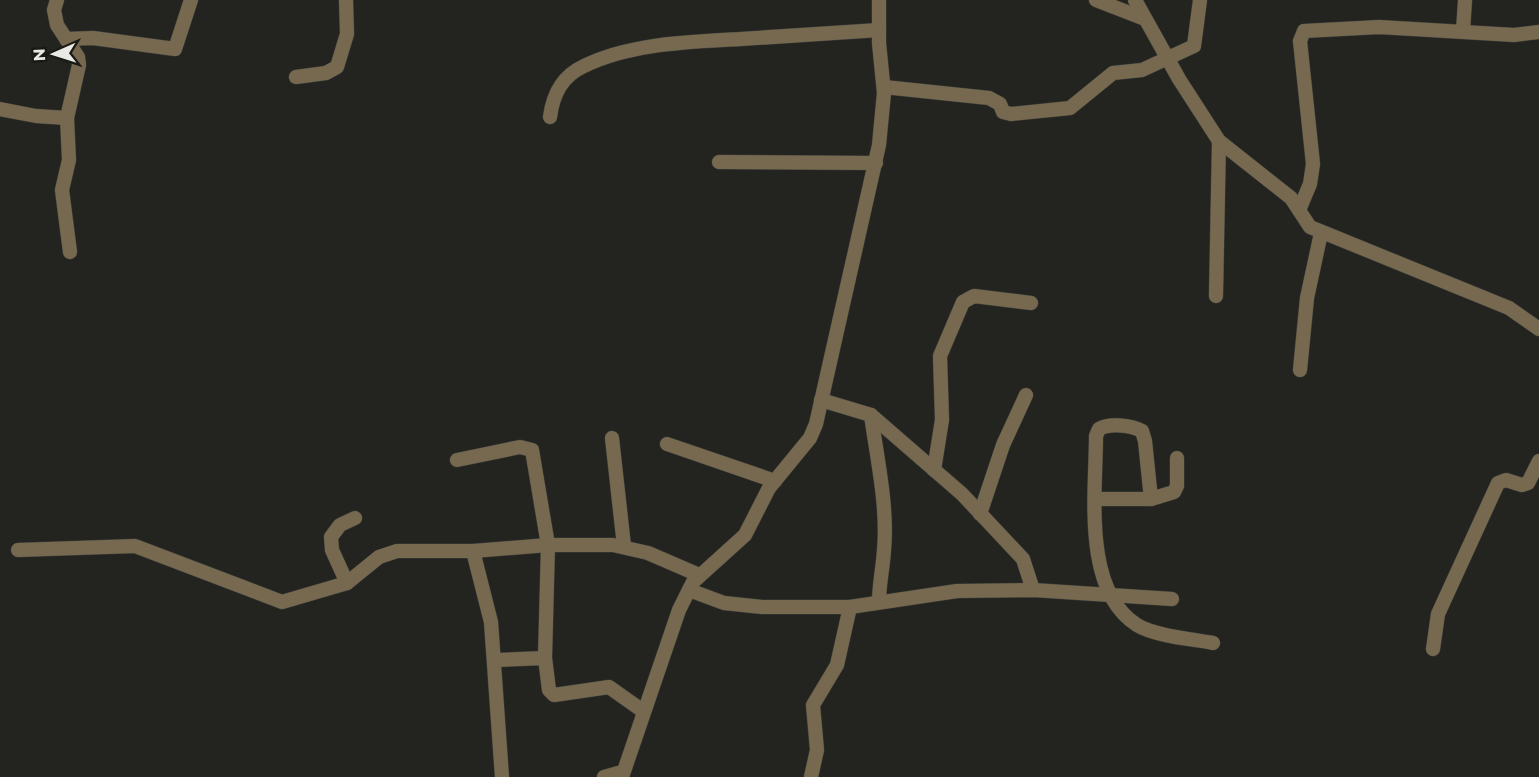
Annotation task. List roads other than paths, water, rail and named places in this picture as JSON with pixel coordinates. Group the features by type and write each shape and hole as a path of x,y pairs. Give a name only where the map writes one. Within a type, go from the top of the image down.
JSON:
{"street":[{"path":"57,0 55,17 78,57 79,65 67,118 69,160 62,198 70,252"},
{"path":"66,39 93,38 175,49 191,0"},
{"path":"296,76 326,73 337,67 347,34 346,0"},
{"path":"604,777 622,774 643,711 689,591 699,575 745,535 775,481 810,438 821,400 876,163 884,87 879,0"},
{"path":"1096,0 1145,19"},
{"path":"1135,0 1219,141 1283,190 1310,227 1509,308 1539,329"},
{"path":"884,87 989,98 1000,104 1003,112 1011,114 1065,110 1074,106 1113,73 1142,70 1194,46 1200,0"},
{"path":"1463,31 1465,0"},
{"path":"1299,210 1310,184 1314,164 1300,41 1304,31 1367,27 1522,36 1539,32"},
{"path":"550,117 552,101 558,88 583,66 609,58 666,44 879,30"},
{"path":"0,109 26,115 67,118"},
{"path":"1216,296 1219,141"},
{"path":"719,162 876,163"},
{"path":"1300,370 1306,298 1321,233"},
{"path":"934,470 942,420 940,356 963,302 974,296 1031,303"},
{"path":"981,514 1003,445 1026,395"},
{"path":"821,400 872,415 934,470 981,514 1023,559 1033,590"},
{"path":"872,415 884,518 884,551 880,571 879,602"},
{"path":"1151,499 1142,431 1109,426 1099,429 1096,435 1097,547 1108,594 1123,613 1138,625 1213,644"},
{"path":"612,438 624,546"},
{"path":"667,444 775,481"},
{"path":"458,460 520,447 532,450 548,545 547,684 554,695 609,687 643,711"},
{"path":"1096,499 1151,499 1174,492 1177,486 1177,458"},
{"path":"1433,649 1438,614 1498,483 1506,480 1522,485 1528,483 1539,461"},
{"path":"347,583 332,550 331,537 340,525 355,518"},
{"path":"18,550 135,546 282,602 347,583 389,553 407,550 473,551 548,545 624,546 658,557 699,575"},
{"path":"473,551 489,610 496,660 502,777"},
{"path":"689,591 724,603 755,607 850,607 950,591 1033,590 1172,599"},
{"path":"811,777 818,750 813,705 837,665 850,607"},
{"path":"496,660 546,658"}]}
